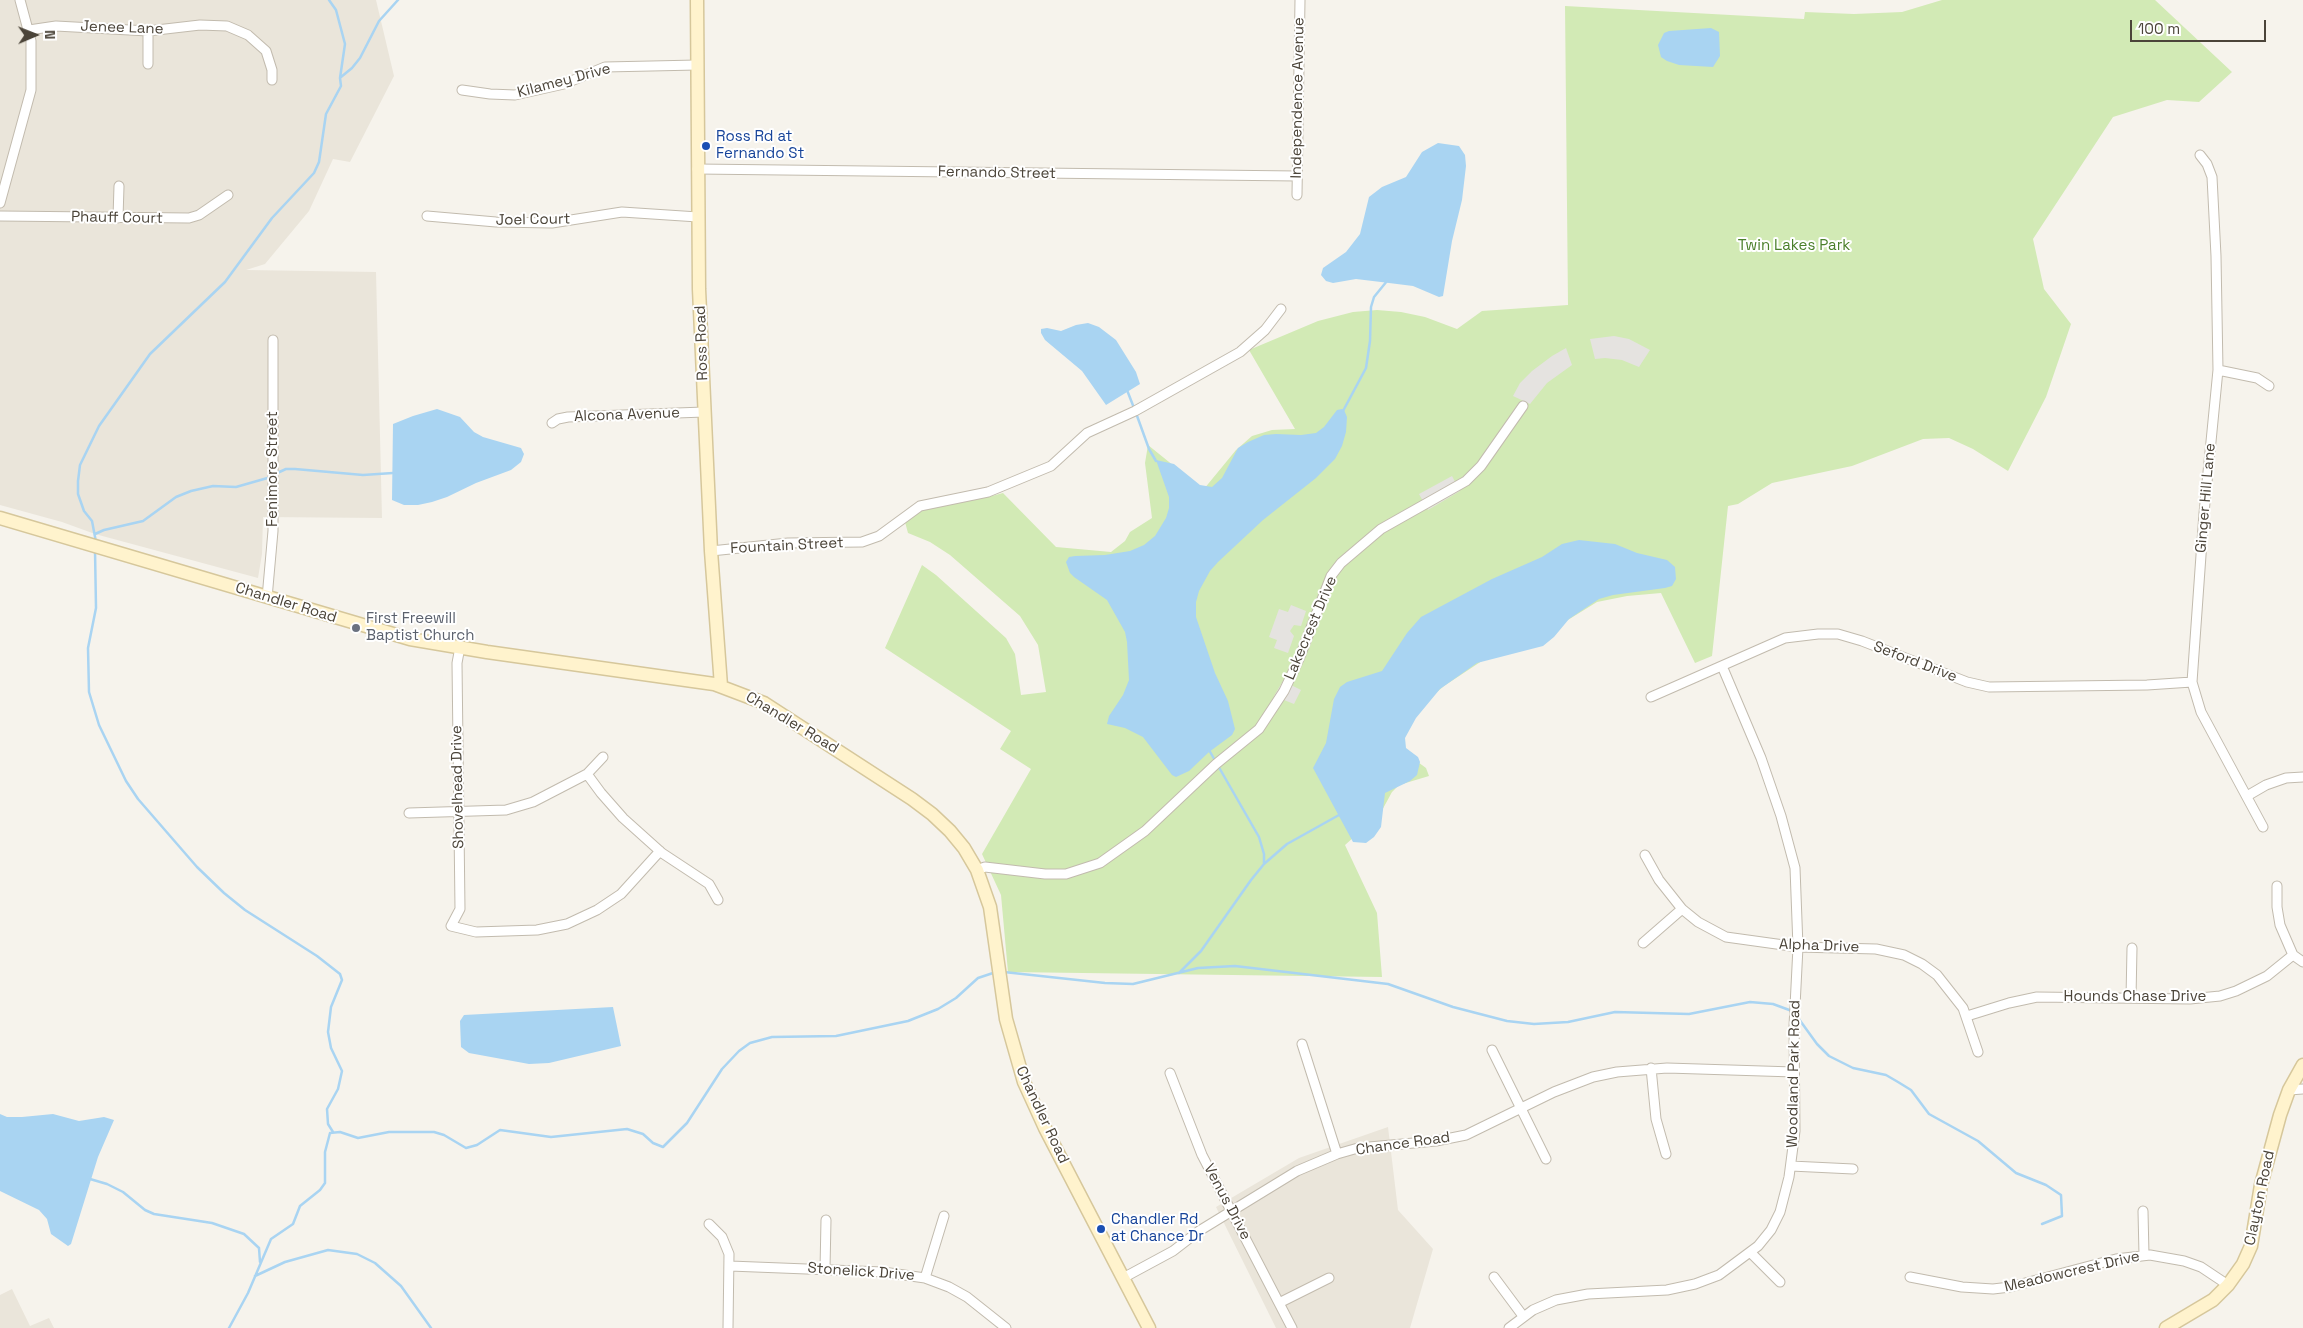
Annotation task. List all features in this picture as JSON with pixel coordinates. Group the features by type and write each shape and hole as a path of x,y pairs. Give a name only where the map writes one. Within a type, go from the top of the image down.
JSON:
{"street":[{"path":"0,203 31,90 32,53 29,30 20,0"},
{"name":"Ross Road","path":"697,0 697,169 704,412 721,686"},
{"name":"Independence Avenue","path":"1297,195 1300,0"},
{"name":"Jenee Lane","path":"29,30 56,26 148,31 207,24 238,30 248,35 266,51 272,70 272,80"},
{"path":"148,31 148,64"},
{"name":"Kilamey Drive","path":"462,90 515,95 564,84 606,67 697,65"},
{"name":"Ginger Hill Lane","path":"2200,155 2207,164 2212,177 2216,256 2218,370 2205,503 2192,682 2201,712 2263,828"},
{"name":"Fernando Street","path":"697,169 1297,176"},
{"path":"118,218 119,186"},
{"name":"Phauff Court","path":"0,216 189,218 198,215 228,194"},
{"name":"Joel Court","path":"427,216 496,222 552,222 622,212 698,216"},
{"name":"Fountain Street","path":"712,551 788,543 862,542 879,536 920,506 988,492 1052,466 1087,433 1135,411 1240,352 1265,330 1281,308"},
{"name":"Fenimore Street","path":"267,598 273,531 273,340"},
{"path":"2218,370 2257,378 2269,386"},
{"name":"Lakecrest Drive","path":"977,870 985,867 1057,874 1078,870 1100,863 1145,831 1210,770 1259,728 1284,691 1300,659 1331,576 1341,563 1381,529 1466,481 1481,466 1523,406"},
{"name":"Alcona Avenue","path":"552,423 558,418 568,417 704,412"},
{"name":"Chandler Road","path":"0,518 76,539 267,598 410,638 460,647 705,682 721,686 764,703 912,799 950,831 964,848 977,870 990,907 1002,1002 1020,1070 1041,1119 1149,1328"},
{"name":"Seford Drive","path":"1651,697 1785,638 1809,634 1838,634 1862,641 1967,682 1989,687 2147,685 2192,682"},
{"name":"Shovelhead Drive","path":"460,647 457,663 460,909 451,926 476,932 537,930 567,924 597,910 620,894 660,851"},
{"name":"Woodland Park Road","path":"1508,1328 1523,1316 1544,1304 1571,1296 1656,1291 1695,1284 1719,1276 1751,1253 1765,1239 1777,1221 1791,1166 1795,1131 1797,894 1793,857 1761,758 1722,666"},
{"path":"409,813 506,810 534,802 587,774 603,757"},
{"path":"587,774 600,793 622,818 660,851 709,884 718,900"},
{"path":"2247,796 2266,785 2286,778 2303,777"},
{"name":"Alpha Drive","path":"1645,855 1659,880 1682,908 1698,922 1726,937 1798,947 1876,949 1904,955 1922,964 1936,974 1952,992 1967,1016 1978,1052"},
{"path":"2277,886 2277,907 2280,925 2293,955 2303,962"},
{"path":"1643,943 1682,908"},
{"path":"2131,998 2132,948"},
{"name":"Hounds Chase Drive","path":"1967,1016 2009,1002 2037,997 2190,999 2220,996 2236,991 2267,976 2293,955"},
{"path":"1302,1044 1337,1154"},
{"path":"1492,1050 1546,1159"},
{"name":"Clayton Road","path":"2166,1328 2200,1309 2228,1285 2243,1264 2252,1246 2266,1160 2289,1090 2303,1065"},
{"path":"1651,1068 1656,1119 1666,1154"},
{"name":"Chance Road","path":"1123,1278 1173,1251 1199,1230 1297,1171 1337,1154 1384,1144 1428,1142 1476,1131 1554,1092 1593,1077 1651,1068 1794,1072"},
{"name":"Venus Drive","path":"1170,1073 1196,1142 1292,1328"},
{"path":"2289,1090 2303,1089"},
{"path":"1791,1166 1853,1169"},
{"path":"2143,1211 2144,1255"},
{"path":"925,1278 944,1216"},
{"path":"825,1269 826,1220"},
{"path":"709,1224 716,1230 726,1245 730,1266 728,1328"},
{"path":"1751,1253 1780,1282"},
{"name":"Meadowcrest Drive","path":"1910,1277 1962,1287 1993,1289 2010,1287 2116,1259 2144,1255 2167,1256 2201,1267 2228,1285"},
{"name":"Stonelick Drive","path":"730,1266 883,1272 925,1278 949,1287 967,1297 1006,1328"},
{"path":"1494,1277 1523,1316"},
{"path":"1279,1303 1329,1278"}],"shaded area":[{"path":"0,0 376,0 394,76 350,162 333,159 309,211 265,264 246,270 376,272 382,518 263,517 262,554 258,578 95,534 62,522 0,505"},
{"path":"1614,336 1629,339 1650,350 1639,367 1622,360 1595,359 1590,339"},
{"path":"1566,348 1572,365 1547,383 1530,404 1513,396 1520,383 1532,371"},
{"path":"1452,476 1460,491 1428,510 1419,494"},
{"path":"1291,605 1306,611 1301,626 1294,625 1290,631 1294,636 1288,653 1274,648 1277,640 1269,637 1279,609 1288,612"},
{"path":"1283,681 1301,690 1294,704 1274,696"},
{"path":"1388,1127 1398,1210 1433,1249 1410,1328 1276,1328 1216,1207 1299,1158"},
{"path":"12,1289 30,1326 49,1318 54,1328 0,1328 0,1295"}],"green space":[{"name":"Twin Lakes Park","path":"1942,0 2155,0 2232,72 2199,102 2167,100 2113,117 2033,239 2044,289 2071,324 2046,397 2008,471 1973,449 1949,438 1923,439 1852,466 1772,483 1738,504 1728,506 1712,656 1695,663 1661,593 1627,596 1597,602 1563,623 1491,655 1444,686 1417,709 1399,748 1426,768 1429,776 1399,785 1392,792 1380,814 1345,845 1377,913 1382,977 1008,972 1001,895 982,854 1031,769 1000,749 1011,731 885,648 922,565 936,575 1006,638 1015,654 1021,695 1046,692 1038,645 1020,616 950,555 930,542 908,533 905,522 908,508 1003,493 1056,547 1111,552 1125,541 1130,532 1152,518 1145,463 1148,445 1174,466 1199,495 1236,450 1252,436 1272,430 1295,429 1249,350 1318,321 1353,312 1377,310 1401,312 1425,317 1457,329 1482,311 1568,305 1565,6 1804,19 1805,12 1854,14 1902,12"}],"water":[{"path":"1711,28 1719,32 1720,56 1713,67 1679,65 1661,57 1658,45 1664,33"},
{"path":"1438,143 1459,146 1465,155 1466,166 1462,200 1452,241 1443,296 1439,297 1413,286 1356,279 1333,283 1326,281 1321,275 1323,268 1346,252 1360,234 1369,197 1382,187 1406,177 1422,152"},
{"path":"1088,323 1099,327 1116,340 1136,372 1140,384 1106,405 1082,371 1045,340 1041,333 1041,329 1047,328 1061,331"},
{"path":"437,409 460,417 474,432 483,437 521,448 524,454 521,462 511,470 432,502 404,505 392,500 393,424"},
{"path":"1342,409 1347,417 1346,432 1342,446 1335,459 1316,478 1263,520 1218,562 1210,571 1199,591 1196,602 1196,617 1215,673 1228,701 1235,729 1232,735 1209,752 1189,771 1176,777 1172,775 1143,737 1125,728 1107,724 1109,716 1123,695 1129,680 1125,632 1107,600 1074,577 1070,573 1066,562 1069,557 1105,555 1130,551 1144,545 1155,536 1166,518 1169,508 1169,497 1156,460 1174,464 1200,485 1212,487 1222,478 1238,448 1248,442 1264,435 1316,433 1324,427 1337,410"},
{"path":"1579,540 1615,544 1637,553 1667,560 1675,567 1676,579 1672,586 1665,588 1613,595 1599,599 1569,619 1554,637 1543,646 1477,663 1440,689 1416,718 1405,738 1406,748 1418,757 1420,762 1417,775 1410,781 1385,793 1381,827 1374,837 1366,843 1353,842 1313,768 1326,743 1334,699 1340,687 1347,682 1382,671 1407,633 1421,617 1492,579 1542,557 1562,544"},
{"path":"613,1007 621,1046 549,1063 529,1064 469,1053 461,1047 460,1021 464,1015"},
{"path":"0,1114 7,1117 22,1117 53,1114 79,1121 104,1117 114,1120 98,1157 71,1244 68,1246 51,1234 47,1219 39,1210 0,1191"}],"waterway":[{"path":"96,542 92,521 84,511 78,494 78,481 80,465 99,426 150,354 225,282 272,218 314,173 319,162 326,114 341,86 340,78 345,44 336,10 329,0"},
{"path":"341,77 360,58 379,21 398,0"},
{"path":"1343,411 1366,368 1370,341 1371,307 1374,297 1387,281"},
{"path":"1127,390 1134,408"},
{"path":"1136,413 1149,449 1156,461"},
{"path":"275,474 286,469 363,475 393,473"},
{"path":"95,534 104,530 143,521 176,497 191,491 213,486 236,487 271,477"},
{"path":"95,550 96,608 88,648 89,692 99,725 126,781 138,799 197,867 224,893 245,910 317,956 340,974 342,980 331,1007 328,1032 331,1048 342,1071 338,1089 327,1109 328,1124 333,1132"},
{"path":"1209,750 1259,837 1264,854 1264,864"},
{"path":"1179,973 1201,951 1264,864 1287,844 1339,815"},
{"path":"1004,972 1105,983 1133,984 1198,968 1235,966 1388,984 1453,1007 1507,1021 1534,1024 1568,1022 1615,1012 1689,1014 1750,1002 1773,1004 1792,1011"},
{"path":"229,1328 248,1293 271,1239 293,1224 300,1206 320,1190 325,1183 325,1152 330,1133 340,1132 358,1138 389,1132 434,1132 444,1135 466,1148 477,1145 500,1130 551,1137 627,1129 643,1134 653,1143 663,1147 687,1123 722,1069 739,1051 750,1043 772,1037 836,1036 908,1021 938,1009 956,998 978,978 996,972"},
{"path":"1796,1015 1817,1044 1829,1056 1853,1068 1886,1075 1898,1082 1911,1090 1929,1114 1978,1141 2016,1173 2046,1185 2061,1195 2062,1216 2042,1224"},
{"path":"90,1179 107,1184 123,1192 145,1210 154,1214 212,1223 244,1234 259,1248 260,1262"},
{"path":"255,1276 285,1262 328,1250 357,1254 375,1263 401,1286 431,1328"}],"place":[{"name":"Ross Rd at Fernando St","path":"706,146"},
{"name":"First Freewill Baptist Church","path":"356,628"},
{"name":"Chandler Rd at Chance Dr","path":"1101,1229"}]}
